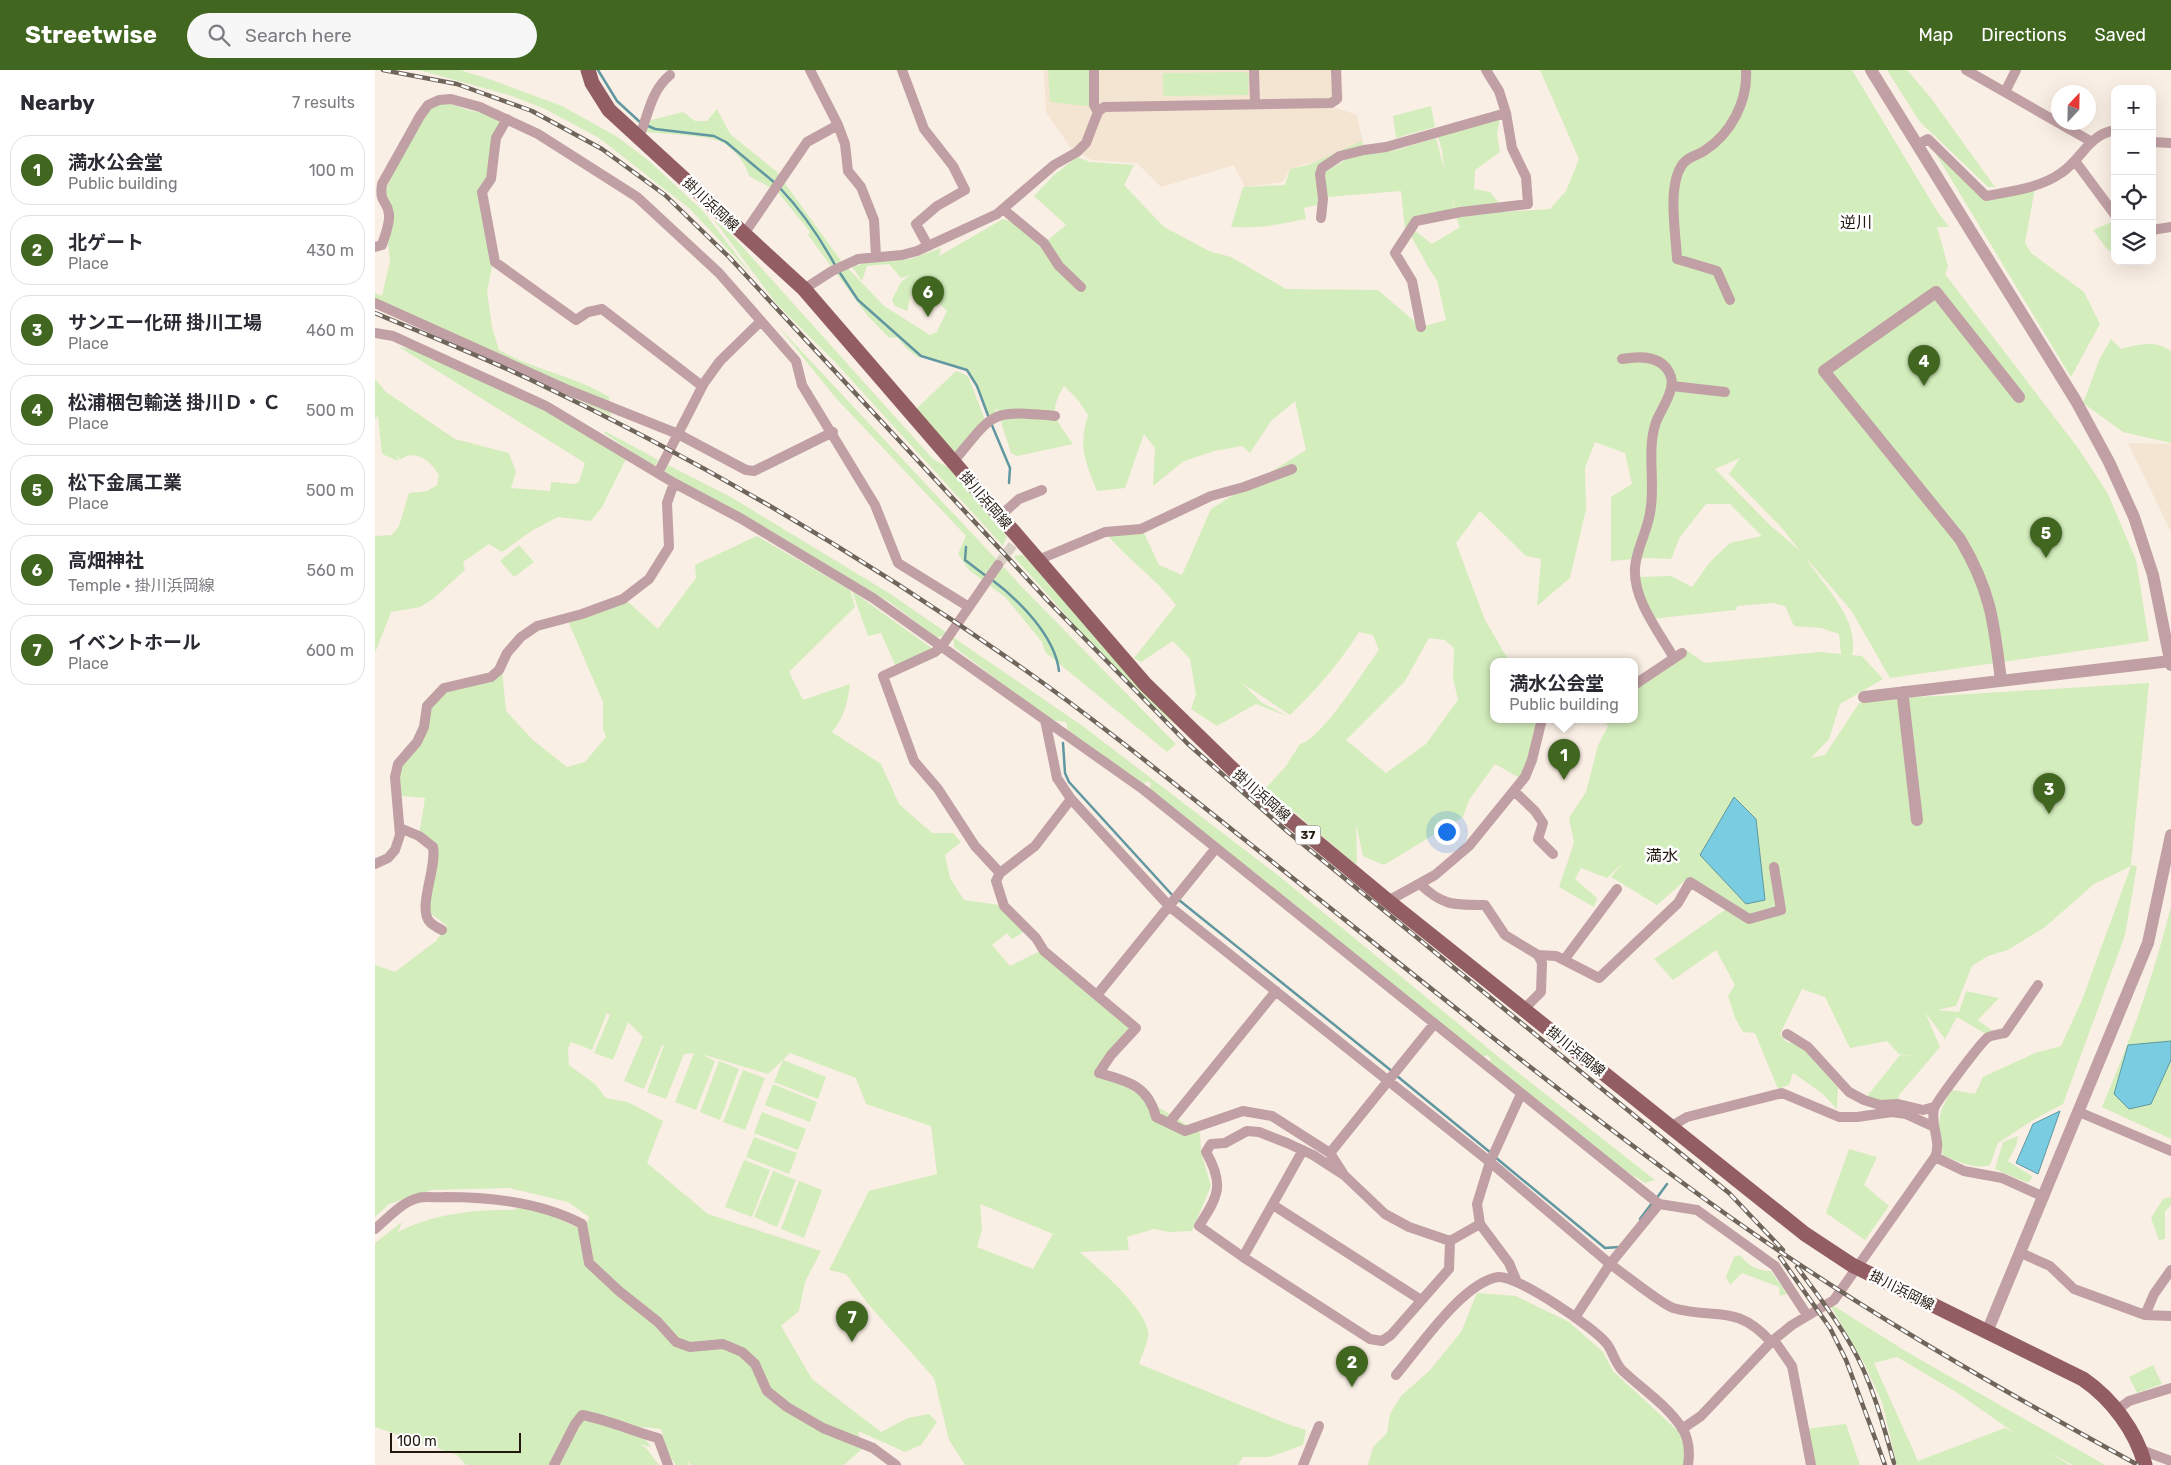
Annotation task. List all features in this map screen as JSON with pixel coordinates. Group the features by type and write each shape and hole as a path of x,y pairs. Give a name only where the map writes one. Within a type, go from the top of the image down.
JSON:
{"main road":[{"name":"掛川浜岡線","path":"588,70 592,83 609,110 640,134 804,289 1000,516 1017,540 1038,560 1145,684 1254,790 1389,901 1805,1234 1856,1267 2083,1379 2102,1393 2117,1410 2143,1458"}],"street":[{"path":"810,70 838,124 845,144 848,171 861,188 874,220 876,256"},
{"path":"901,70 924,128 953,166 965,190 937,206 916,224 928,246"},
{"path":"1094,70 1094,105 1098,112"},
{"path":"1254,70 1255,104"},
{"path":"804,289 832,271 858,259 902,255 928,246 997,214 1054,165 1077,152 1086,143 1098,112 1104,107 1331,103 1337,99 1336,70"},
{"path":"1421,327 1412,281 1395,253 1416,221 1461,212 1528,204 1526,177 1512,148 1506,113 1497,83 1486,70"},
{"path":"1730,300 1717,271 1677,259 1674,188 1682,164 1694,154 1703,151 1735,119 1746,82 1746,70"},
{"path":"1871,70 2076,401 2109,462 2134,517 2153,575 2171,665"},
{"path":"1966,70 2092,142"},
{"path":"2005,92 2015,70"},
{"path":"640,134 646,120 651,98 659,84 670,74"},
{"path":"375,247 382,245 389,222 389,211 380,196 382,184 420,116 429,105 439,100 451,99 480,107 538,134 637,197 719,273 796,361 802,385 833,432 875,505 898,563 969,607"},
{"path":"1321,218 1323,199 1320,174 1322,168 1340,156 1386,147 1506,113"},
{"path":"507,119 496,138 491,179 482,192 495,262 575,320 588,312 602,309 702,386"},
{"path":"744,234 807,142 838,124"},
{"path":"1917,145 1928,139 1986,196 2040,184 2061,173 2101,133 2111,131"},
{"path":"2156,142 2171,144"},
{"path":"2075,161 2111,210"},
{"path":"1003,209 1044,243 1059,266 1081,287"},
{"path":"2156,229 2171,226"},
{"path":"2001,681 1994,619 1976,567 1960,539 1824,371 1936,292 2019,397"},
{"path":"375,302 568,390 678,434 746,470 754,471 833,432"},
{"path":"658,472 702,386 720,362 761,322"},
{"path":"375,333 393,336 546,406 674,483 740,518 873,598 943,646 1144,790 1648,1196 1659,1204 1697,1210 1775,1266 1807,1315"},
{"path":"1622,359 1646,357 1658,362 1667,369 1672,386 1654,428 1651,455 1650,515 1634,569 1644,605 1678,655 1638,682"},
{"path":"1672,386 1725,392"},
{"path":"953,462 990,419 1013,412 1055,416"},
{"path":"1038,560 1105,532 1141,529 1211,496 1244,487 1292,469"},
{"path":"375,864 388,858 395,850 400,828 395,777 398,764 417,742 423,727 427,706 444,688 491,677 499,670 507,653 521,637 537,626 582,614 623,599 649,578 669,547 667,503 674,483"},
{"path":"1000,516 1019,499 1042,490"},
{"path":"995,568 943,646 935,652 883,676 913,761 938,789 975,846 1000,873"},
{"path":"1864,697 2171,661"},
{"path":"1904,692 1903,698 1917,820"},
{"path":"1049,723 1057,778 1071,799 1169,906 1490,1162 1610,1264 1672,1308 1731,1315 1756,1326 1773,1341 1792,1366 1811,1465"},
{"path":"1389,901 1435,875 1469,846 1525,776 1532,760 1541,723"},
{"path":"1514,791 1535,811 1543,823 1538,839 1553,854"},
{"path":"1071,799 1035,846 1000,873 996,881 1004,906 1036,938 1044,950 1136,1028 1111,1055 1099,1073 1121,1079 1142,1090 1152,1102 1156,1116 1185,1131 1243,1112 1272,1116 1330,1153 1344,1175"},
{"path":"400,828 419,836 433,847 435,858 425,909 429,921 442,930"},
{"path":"1987,1332 2148,943 2171,835"},
{"path":"1097,995 1216,848"},
{"path":"1419,884 1434,898 1451,905 1485,905 1505,935 1538,954 1556,956 1599,978 1677,902 1690,882 1749,919 1781,910 1773,867"},
{"path":"1564,960 1617,889"},
{"path":"1524,1009 1541,992 1541,963 1538,954"},
{"path":"1682,1429 1701,1416 1773,1341 1807,1315 1834,1300 1935,1157 1938,1150 1938,1140 1932,1126 1934,1107 1987,1037 2005,1033 2038,985"},
{"path":"1169,1123 1276,991"},
{"path":"1330,1153 1434,1024"},
{"path":"1787,1034 1808,1047 1849,1092 1864,1100 1880,1104 1898,1104 1923,1110 1934,1107"},
{"path":"1671,1126 1687,1117 1782,1093 1839,1117 1857,1117 1892,1112 1906,1114 1932,1126"},
{"path":"1517,1282 1509,1264 1480,1224 1477,1204 1490,1162 1521,1094"},
{"path":"2079,1112 2171,1151"},
{"path":"1450,1241 1449,1269 1391,1335 1382,1340 1371,1339 1243,1257 1199,1226 1215,1201 1219,1185 1213,1164 1206,1152 1211,1144 1225,1143 1247,1131 1259,1132 1303,1150 1344,1175 1385,1214 1409,1227 1450,1241 1480,1224"},
{"path":"1243,1257 1303,1150"},
{"path":"1935,1157 1964,1171 2002,1178 2044,1197"},
{"path":"375,1229 405,1203 419,1198 471,1197 525,1204 568,1216 582,1224 589,1263 619,1291 658,1322 676,1342 690,1347 723,1344 742,1352 755,1364 767,1391 787,1407 823,1428 873,1448 896,1465"},
{"path":"1273,1204 1421,1300"},
{"path":"1575,1316 1610,1264 1659,1204"},
{"path":"2021,1253 2050,1266 2073,1289 2145,1315 2171,1316"},
{"path":"2145,1315 2154,1294 2171,1270"},
{"path":"1396,1375 1464,1294 1485,1281 1501,1277 1517,1282 1575,1316 1607,1343 1620,1368 1667,1410 1682,1429 1688,1444 1688,1465"},
{"path":"2117,1410 2129,1401 2171,1388"},
{"path":"554,1465 575,1424 582,1415 613,1421 629,1430 658,1438 668,1465"},
{"path":"1303,1465 1319,1426"},
{"path":"2143,1458 2171,1461"}],"shaded area":[{"path":"1044,70 1342,70 1343,101 1334,107 1357,115 1363,143 1324,159 1290,169 1283,182 1245,187 1234,165 1161,187 1137,163 1091,160 1070,147 1046,112"},
{"path":"2128,443 2171,444 2171,532"}],"green space":[{"path":"419,70 460,70 492,80 562,106 616,136 648,160 703,211 751,274 690,209 599,138 545,109 509,95"},
{"path":"1048,70 1093,70 1095,107 1050,102"},
{"path":"1540,70 1852,70 1937,211 1949,227 1937,227 1948,266 1945,274 2078,448 2107,492 2136,560 2149,641 1890,678 1851,610 1806,558 1846,616 1853,642 1852,655 1862,656 1883,679 1840,704 1829,739 1811,758 1825,755 1859,703 1903,698 2149,683 2131,865 2137,866 2125,935 2063,1104 2033,1120 1998,1143 1990,1165 1972,1166 1943,1155 1939,1121 1943,1107 1952,1090 1975,1094 1983,1077 2035,1053 2061,1046 2082,1000 2131,866 2090,886 2093,885 2045,927 2008,950 1988,956 1972,966 1956,1006 1937,1010 1959,1012 1966,991 1999,998 1978,1020 1994,1032 1986,1034 1957,1017 1945,1039 1925,1012 1940,1047 1899,1095 1898,1104 1864,1100 1900,1055 1912,1056 1899,1054 1887,1041 1850,1048 1825,997 1802,989 1780,1034 1787,1042 1802,1046 1838,1088 1837,1109 1822,1093 1793,1073 1789,1085 1778,1089 1755,1033 1743,1032 1735,1018 1728,996 1735,985 1716,950 1673,980 1654,959 1728,908 1688,878 1657,905 1611,877 1622,864 1607,878 1581,868 1575,879 1597,898 1594,907 1559,887 1574,843 1569,818 1586,792 1598,745 1608,726 1606,723 1638,723 1638,682 1686,650 1705,663 1820,652 1841,654 1839,634 1821,628 1794,626 1785,606 1772,603 1737,606 1736,610 1650,619 1636,577 1671,576 1692,587 1709,563 1730,543 1762,536 1730,504 1706,504 1680,537 1671,559 1647,558 1611,561 1611,497 1632,484 1625,453 1595,442 1585,468 1586,509 1570,578 1537,606 1541,559 1526,556 1480,511 1456,543 1485,620 1507,658 1490,658 1490,723 1541,723 1523,780 1495,764 1469,800 1463,817 1384,865 1363,856 1356,824 1357,862 1355,864 1266,788 1286,766 1300,744 1320,730 1331,717 1379,650 1373,635 1359,632 1327,676 1290,715 1242,683 1261,702 1287,716 1256,704 1217,726 1191,709 1196,694 1190,659 1173,641 1141,662 1134,658 1176,605 1105,532 1144,533 1159,565 1182,575 1211,509 1306,450 1295,401 1271,421 1250,453 1242,446 1214,451 1184,461 1153,486 1155,448 1144,434 1125,488 1097,491 1084,454 1083,436 1088,415 1078,400 1064,386 1055,411 1058,422 1073,444 1017,456 1011,453 996,406 996,414 990,417 968,369 921,355 919,358 906,348 897,337 889,338 867,315 808,235 810,232 777,191 749,176 741,160 733,150 724,143 703,137 645,132 651,120 683,112 695,121 707,121 717,109 730,134 776,171 842,262 884,306 930,335 939,331 937,331 947,311 930,294 918,287 911,294 907,311 895,306 892,300 901,282 910,275 901,278 889,264 867,266 862,281 852,267 865,263 910,259 941,248 939,256 1003,219 1034,229 1047,241 1066,225 1034,196 1054,175 1077,157 1090,162 1134,165 1124,185 1164,227 1209,251 1231,257 1286,289 1378,290 1421,327 1446,320 1437,280 1410,234 1414,230 1432,244 1460,227 1455,215 1550,209 1566,191 1579,159","holes":["1740,458 1729,474 1781,527 1800,551 1771,526 1715,469","1429,638 1445,640 1454,648 1453,678 1458,700 1426,744 1386,773 1346,740 1405,681"]},
{"path":"1887,70 1907,70 1931,98 1995,187 1988,187 1920,122"},
{"path":"1245,72 1249,74 1248,95 1163,96 1163,73"},
{"path":"439,100 468,110 503,117 491,179 482,193 492,267 487,291 492,327 499,350 609,397 611,416 375,299 375,293 382,296 390,261 383,195 420,116"},
{"path":"1431,106 1435,127 1396,138 1393,116"},
{"path":"1500,118 1497,134 1500,152 1475,170 1474,189 1490,192 1500,204 1456,212 1451,195 1455,212 1416,221 1405,229 1401,191 1327,197 1325,172 1355,154 1396,150 1436,138 1444,169 1442,150 1437,134"},
{"path":"1362,141 1364,147 1316,173 1321,204 1304,208 1306,219 1261,227 1231,227 1243,187 1285,185 1290,169 1308,165"},
{"path":"1931,146 1987,198 2035,188 2025,243 2031,253 2084,292 2100,324 2071,377"},
{"path":"714,220 729,232 933,459 949,468 1007,536 1003,546 834,361 775,302"},
{"path":"2111,222 2111,252 2106,248 2093,230"},
{"path":"778,326 1024,589 1176,744 1167,752 1045,652 1042,642 1006,598 969,570 958,554 966,536 834,396"},
{"path":"2111,339 2121,349 2153,344 2171,351 2171,443 2123,432 2083,403 2100,358"},
{"path":"399,347 416,350 553,413 626,459 602,507 591,521 558,517 533,530 502,552 489,544 463,562 465,570 433,599 420,607 391,612 375,653 375,536 392,535 399,526 409,493 427,491 437,485 439,475 427,461 417,456 412,455 400,460 397,454 398,461 382,454 378,416 375,419 375,379 386,392 455,439 509,453 516,472 511,488 550,491 551,482 575,484 579,482 585,463"},
{"path":"956,371 968,376 984,417 983,425 954,456 915,410"},
{"path":"605,431 658,460 656,465 651,465 604,433"},
{"path":"666,464 729,496 889,593 1084,727 1279,876 1506,1063 1655,1180 1645,1183 1616,1165 1488,1063 1491,1059 1487,1055 1482,1058 1149,791 1151,783 1147,781 1143,785 1068,730 1066,722 1050,720 954,647 954,641 945,635 937,638 891,603 665,472"},
{"path":"757,536 850,590 855,607 789,672 803,700 850,684 845,709 840,721 832,732 881,764 899,804 932,833 953,833 961,842 945,855 950,878 964,900 1000,905 1024,932 1012,939 1007,933 992,945 1010,966 1038,952 1130,1029 1096,1073 1126,1087 1200,1133 1201,1152 1211,1186 1192,1231 1169,1232 1154,1229 1127,1237 1129,1250 1080,1252 1122,1292 1142,1316 1147,1328 1148,1338 1139,1364 1306,1430 1303,1445 1269,1457 1243,1457 1238,1465 965,1465 949,1440 934,1378 868,1304 846,1274 829,1270 869,1191 937,1174 931,1126 866,1104 856,1078 790,1053 768,1074 701,1054 715,1061 696,1110 675,1102 694,1053 684,1054 666,1099 647,1092 664,1045 662,1045 644,1089 624,1081 643,1037 628,1022 613,1060 594,1053 610,1015 607,1013 592,1050 571,1042 568,1048 569,1065 595,1084 606,1098 628,1102 663,1121 647,1163 708,1214 821,1251 805,1282 799,1311 781,1326 812,1379 881,1432 908,1418 929,1414 937,1422 921,1445 905,1452 858,1431 862,1449 844,1465 691,1465 687,1460 689,1465 676,1465 668,1454 661,1429 631,1426 581,1411 554,1465 466,1465 457,1455 375,1427 375,1243 402,1222 398,1232 439,1217 484,1210 514,1210 516,1208 544,1212 585,1231 589,1217 568,1202 509,1188 432,1190 389,1204 375,1217 375,965 395,972 436,941 447,926 425,909 433,848 419,836 425,798 403,796 396,791 395,777 407,756 427,706 444,688 502,669 506,711 533,740 567,767 585,762 606,737 603,728 603,702 568,621 626,600 658,629 696,578 695,565","holes":["980,1204 1053,1234 1033,1269 977,1247 982,1230"]},
{"path":"519,545 534,562 514,577 500,561"},
{"path":"1023,555 1179,727 1113,667 1013,556"},
{"path":"852,591 933,649 896,667 881,633 868,636"},
{"path":"2171,906 2171,1139 2102,1107 2141,1008"},
{"path":"783,1060 826,1077 818,1099 774,1082"},
{"path":"719,1061 739,1069 720,1120 700,1112"},
{"path":"743,1070 765,1078 745,1130 723,1122"},
{"path":"773,1084 817,1102 810,1122 765,1105"},
{"path":"762,1112 806,1129 798,1150 754,1133"},
{"path":"2018,1136 2016,1146 2008,1161 2033,1177 2028,1183 1995,1169 2003,1142"},
{"path":"754,1137 797,1153 789,1174 746,1157"},
{"path":"1849,1149 1877,1157 1864,1185 1889,1206 1865,1240 1826,1213"},
{"path":"744,1160 770,1170 752,1217 725,1207"},
{"path":"773,1171 796,1180 777,1227 754,1217"},
{"path":"799,1181 822,1190 804,1238 781,1229"},
{"path":"2171,1197 2171,1205 2165,1211 2165,1239 2159,1240 2151,1218 2163,1199"},
{"path":"1740,1255 1754,1267 1771,1271 1787,1294 1780,1296 1779,1287 1742,1273 1730,1285 1726,1277 1734,1257"},
{"path":"1477,1293 1516,1296 1569,1322 1603,1352 1613,1371 1678,1431 1685,1452 1683,1465 1368,1465 1373,1447 1387,1433 1390,1414 1401,1396 1430,1370 1461,1332"},
{"path":"1829,1303 1907,1352 2105,1465 2073,1465 2046,1451 2070,1465 1897,1465 1882,1402 1865,1365","holes":["1897,1357 1956,1392 2015,1433 2005,1428 1918,1461 1874,1363"]},
{"path":"2153,1365 2162,1384 2137,1393 2129,1377"},
{"path":"589,1420 645,1439 651,1447 639,1444 646,1448 659,1465 559,1465 582,1421"},
{"path":"1846,1424 1860,1465 1813,1465 1805,1429"}],"water":[{"path":"1734,797 1756,819 1765,900 1746,904 1700,855"},
{"path":"2171,1041 2171,1060 2151,1104 2129,1109 2114,1094 2128,1045"},
{"path":"2060,1111 2038,1174 2016,1163 2033,1124"}],"waterway":[{"path":"598,70 617,101 641,123"},
{"path":"646,125 655,129 714,136 726,142 775,183"},
{"path":"779,187 810,224 835,265"},
{"path":"838,270 858,300 921,356 967,370 977,386 989,418"},
{"path":"991,423 1010,468 1009,483"},
{"path":"966,547 965,560 986,576"},
{"path":"991,579 1024,608 1043,632 1051,645 1059,671"},
{"path":"1063,743 1065,773 1069,782 1174,897"},
{"path":"1179,900 1393,1072"},
{"path":"1397,1076 1491,1153"},
{"path":"1495,1157 1605,1248 1619,1247"},
{"path":"1656,1199 1667,1184"},
{"path":"1640,1219 1652,1203"}],"tunnel":[{"path":"998,565 1015,542"}],"railway":[{"path":"383,70 457,84 532,111 602,149 665,195 729,257 1048,601 1188,744 1288,832 1729,1193 1783,1250"},
{"path":"375,313 531,380 659,444 784,514 966,629 1052,689 1105,729 1516,1056 1741,1225 1851,1298 1908,1333 2138,1465"},
{"path":"1780,1257 1830,1328 1846,1360 1885,1465"},
{"path":"1797,1267 1826,1306 1859,1360 1886,1433 1894,1463"}],"place":[{"name":"高畑神社","path":"928,317"},
{"name":"松浦梱包輸送 掛川Ｄ・Ｃ","path":"1924,386"},
{"name":"松下金属工業","path":"2046,558"},
{"name":"満水公会堂","path":"1564,780"},
{"name":"サンエー化研 掛川工場","path":"2049,814"},
{"name":"イベントホール","path":"852,1342"},
{"name":"北ゲート","path":"1352,1387"}],"district":[{"name":"逆川","path":"1856,222"},
{"name":"満水","path":"1662,855"}]}
